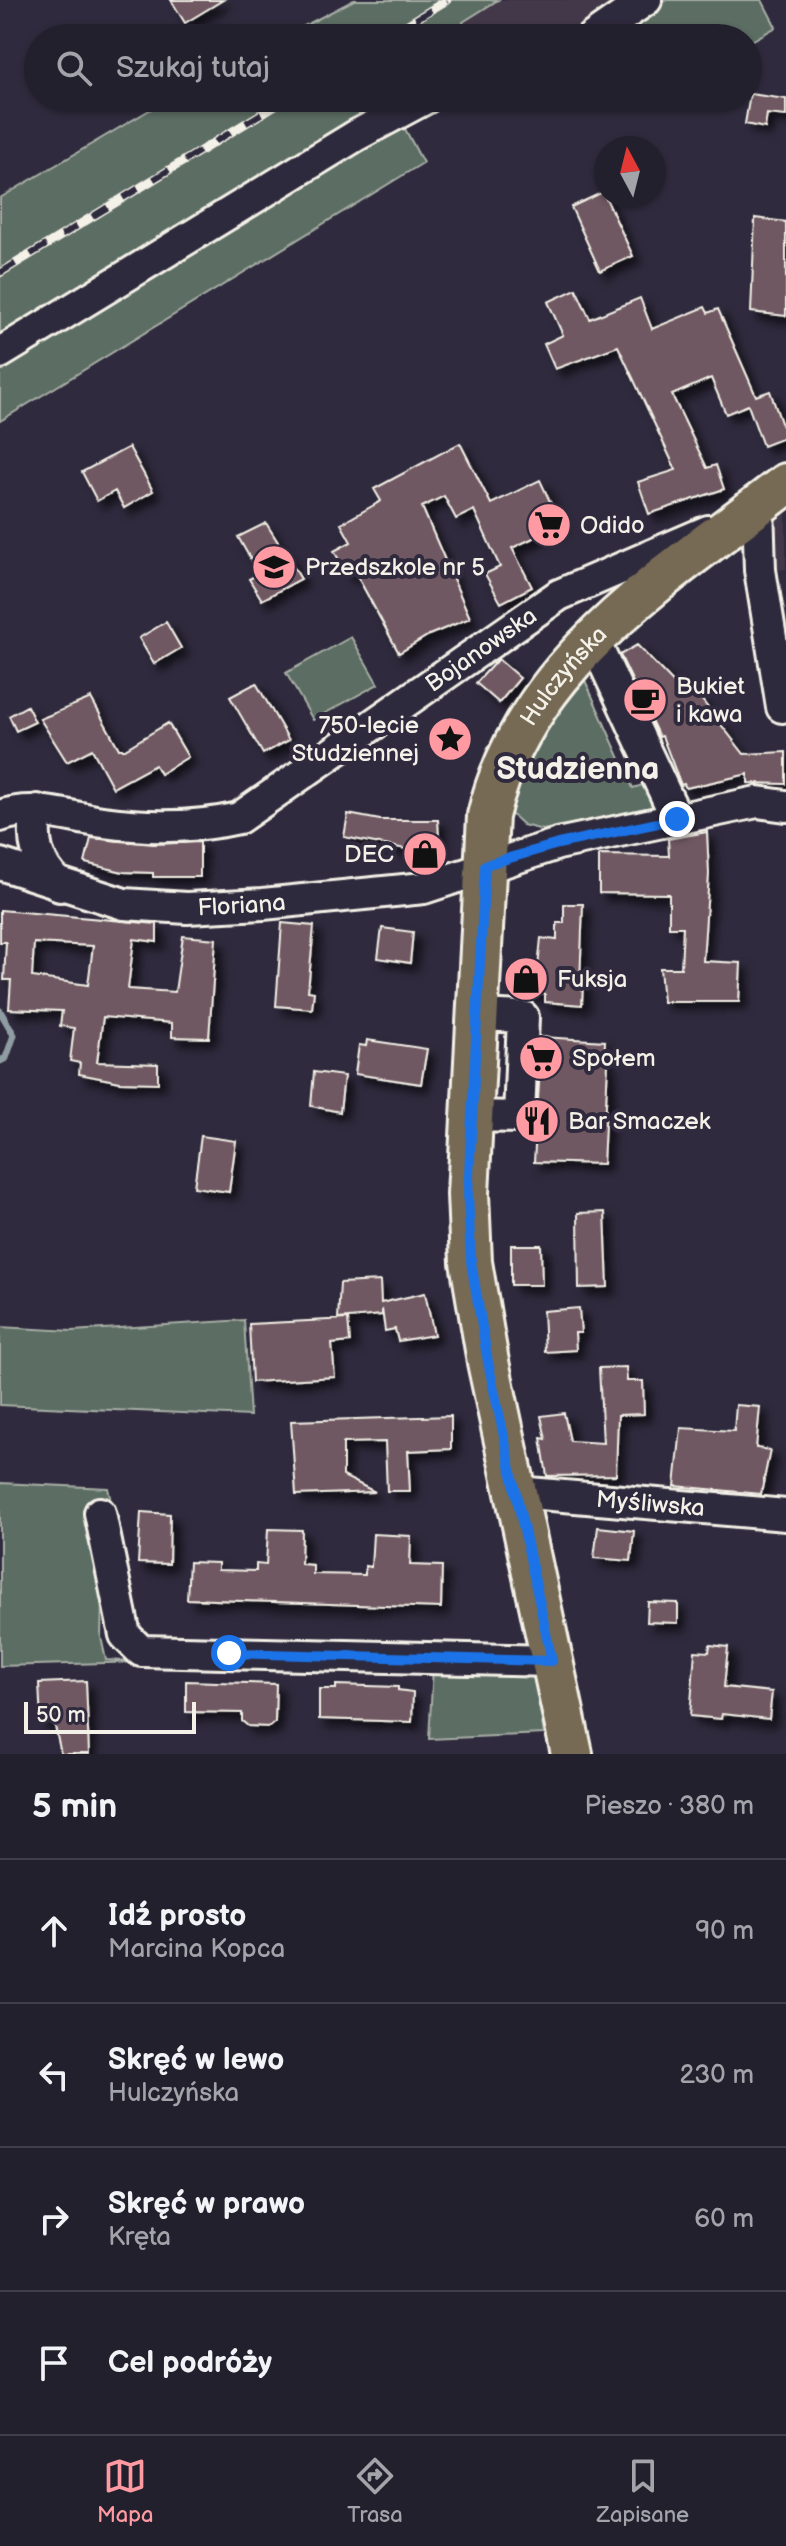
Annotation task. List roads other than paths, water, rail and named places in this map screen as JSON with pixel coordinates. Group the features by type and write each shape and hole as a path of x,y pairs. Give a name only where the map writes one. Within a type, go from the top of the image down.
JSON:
{"main road":[{"name":"Hulczyńska","path":"572,1754 471,1262 468,1194 488,816 503,765 540,700 594,641 678,565 763,501"}],"street":[{"path":"611,24 646,0"},
{"path":"0,353 357,135 400,112"},
{"path":"763,501 760,570 782,707"},
{"name":"Bojanowska","path":"0,816 20,809 129,824 181,825 239,818 559,595 763,501"},
{"path":"594,641 677,819"},
{"name":"Floriana","path":"0,864 60,886 124,904 187,908 424,888 485,865 558,844 757,802 786,806"},
{"path":"37,810 34,845 42,868 60,886"},
{"name":"Myśliwska","path":"517,1492 786,1515"},
{"path":"100,1513 125,1635 141,1651 552,1661"}],"waterway":[{"path":"0,1011 14,1035 6,1058 0,1061"}],"railway":[{"path":"408,24 447,0"},
{"path":"0,273 264,112"}],"place":[{"name":"Odido","path":"549,525"},
{"name":"Przedszkole nr 5","path":"274,567"},
{"name":"Bukiet i kawa","path":"645,700"},
{"name":"750-lecie Studziennej","path":"450,739"},
{"name":"DEC","path":"425,854"},
{"name":"Fuksja","path":"526,979"},
{"name":"Społem","path":"541,1058"},
{"name":"Bar Smaczek","path":"537,1121"}],"district":[{"name":"Studzienna","path":"578,768"}]}
